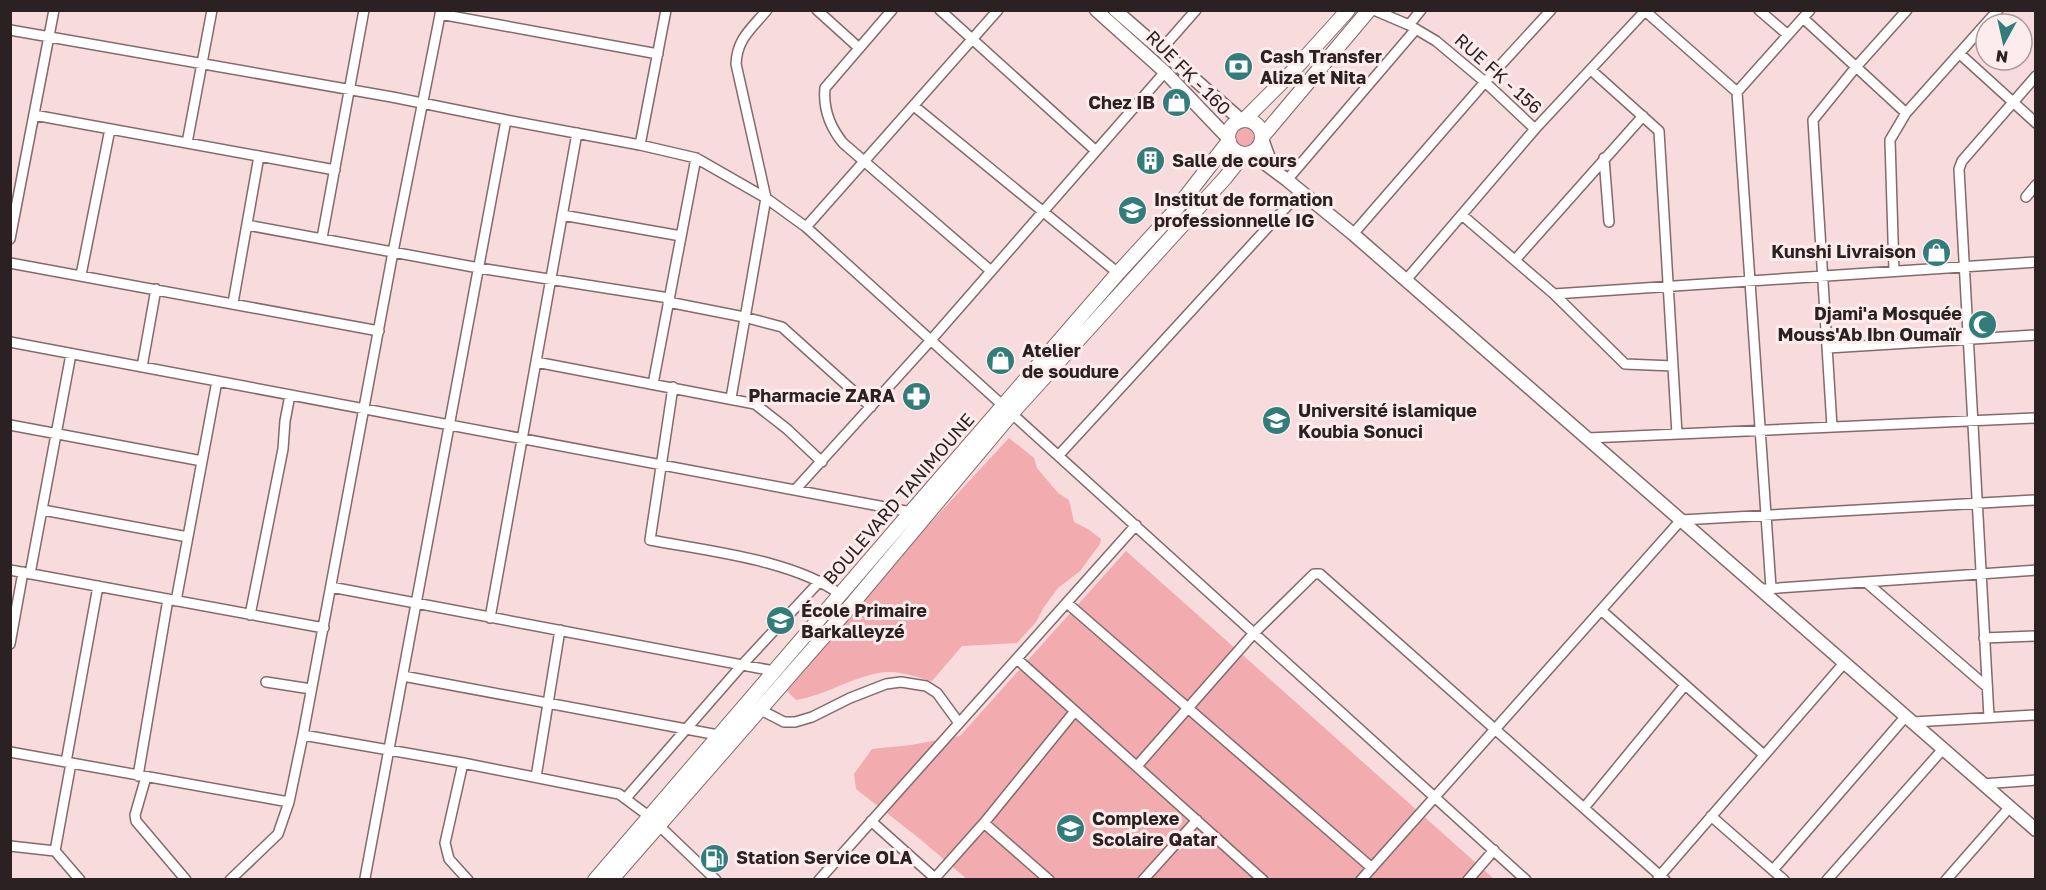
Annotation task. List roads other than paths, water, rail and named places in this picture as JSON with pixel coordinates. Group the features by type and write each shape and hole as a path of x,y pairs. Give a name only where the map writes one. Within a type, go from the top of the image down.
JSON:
{"main road":[{"path":"1348,10 1293,71 1243,120 1232,127 1228,139 1233,148 1247,153 1259,147 1262,138 1369,10"},
{"path":"1243,120 1250,120 1259,126 1262,138"},
{"name":"BOULEVARD TANIMOUNE","path":"595,879 654,821 759,709 846,610 1118,273 1173,213 1228,139"},
{"name":"BOULEVARD TANIMOUNE","path":"611,879 718,735 911,512 1247,153"}],"street":[{"path":"10,239 54,10"},
{"path":"187,143 212,10"},
{"path":"322,238 364,10"},
{"path":"640,145 666,10"},
{"path":"731,398 766,198 736,64 736,51 741,41 767,10"},
{"path":"817,10 859,48"},
{"path":"892,10 825,88 832,130 843,143 991,271"},
{"path":"940,10 1096,151"},
{"path":"806,227 998,10"},
{"name":"RUE FK - 160","path":"1096,10 1165,72 1228,139"},
{"name":"RUE FK - 160","path":"1115,10 1243,120"},
{"path":"1160,51 1196,10"},
{"name":"RUE FK - 156","path":"1374,10 1436,41 1485,82 1535,129"},
{"path":"1287,180 1412,27 1421,10"},
{"path":"1353,234 1551,10"},
{"path":"1759,10 1788,35"},
{"path":"1737,92 1810,10"},
{"path":"1832,427 1813,120 1907,10"},
{"path":"1894,271 1889,145 1906,113 1998,10"},
{"path":"1406,280 1535,129 1645,11 1737,92 1766,516 1765,589"},
{"path":"230,879 278,835 289,802 441,12 658,54"},
{"path":"1803,18 1906,113"},
{"path":"10,30 349,89 640,145 696,158 766,198 806,227 1526,879"},
{"path":"1960,54 2036,123"},
{"path":"1591,70 1659,131 1677,434"},
{"path":"795,490 931,340 1165,72"},
{"path":"1989,717 1960,165 2036,76"},
{"path":"914,106 1118,273"},
{"path":"34,115 335,170"},
{"path":"1515,260 1643,116"},
{"path":"365,879 506,120"},
{"path":"81,275 110,129"},
{"path":"490,618 577,133"},
{"path":"1262,138 1273,169"},
{"path":"1247,153 1273,169 1353,234 1681,520 1765,589 2008,808 2036,830"},
{"path":"233,303 259,156"},
{"path":"653,384 696,158"},
{"path":"1604,158 1609,222"},
{"path":"2026,197 2036,185"},
{"path":"1059,455 1301,191"},
{"path":"562,215 681,236"},
{"path":"1462,215 1554,294 1625,364 1673,366"},
{"path":"247,225 668,300 782,327 871,407"},
{"path":"1554,294 2036,262"},
{"path":"10,263 379,331"},
{"path":"142,367 156,289"},
{"path":"1828,348 2036,335"},
{"path":"10,342 911,512"},
{"path":"10,644 43,510 70,354"},
{"path":"536,362 755,404 787,429 822,462"},
{"path":"186,879 136,821 135,815 172,600 189,537 217,381"},
{"path":"674,387 660,465 651,540 758,561 820,581 841,595"},
{"path":"250,615 283,449 290,395"},
{"path":"1588,438 2036,418"},
{"path":"10,425 202,461"},
{"path":"1361,879 1681,520 2036,500"},
{"path":"43,510 189,537"},
{"path":"820,879 1136,525"},
{"path":"10,570 324,628"},
{"path":"1765,589 2036,570"},
{"path":"1137,766 1254,633 1314,574 1320,574 1660,878 1845,662"},
{"path":"626,798 742,665 820,581"},
{"path":"1866,582 1987,687"},
{"path":"55,851 98,586"},
{"path":"331,587 774,671"},
{"path":"1067,603 1372,868"},
{"path":"1601,610 1764,755"},
{"path":"536,777 560,630"},
{"path":"1984,638 2036,636"},
{"path":"1017,659 1197,820 1257,878"},
{"path":"403,676 718,735"},
{"path":"266,682 311,689"},
{"path":"759,709 784,722 795,722 812,717 850,698 886,684 901,682 926,687 937,693 959,723"},
{"path":"1584,808 1685,685"},
{"path":"871,821 936,879 1075,711"},
{"path":"1773,870 1909,719 2036,715"},
{"path":"303,735 464,763 615,793 626,798 654,821 716,879"},
{"path":"1827,879 1943,748"},
{"path":"10,752 289,802"},
{"path":"464,763 445,843 449,859 468,879"},
{"path":"1982,784 2036,780"},
{"path":"1946,879 2008,808"},
{"path":"1711,816 1784,879"},
{"path":"1143,879 1197,820"},
{"path":"984,823 1049,879"},
{"path":"10,846 55,851 80,879"},
{"path":"1468,879 1494,850"}],"place":[{"name":"Cash Transfer Aliza et Nita","path":"1239,67"},
{"name":"Chez IB","path":"1176,103"},
{"name":"Salle de cours","path":"1151,161"},
{"name":"Institut de formation professionnelle IG","path":"1133,210"},
{"name":"Kunshi Livraison","path":"1937,252"},
{"name":"Djami'a Mosquée Mouss'Ab Ibn Oumaïr","path":"1983,324"},
{"name":"Atelier de soudure","path":"1001,361"},
{"name":"Pharmacie ZARA","path":"916,396"},
{"name":"Université islamique Koubia Sonuci","path":"1277,421"},
{"name":"École Primaire Barkalleyzé","path":"780,621"},
{"name":"Complexe Scolaire Qatar","path":"1071,829"},
{"name":"Station Service OLA","path":"715,858"}]}
